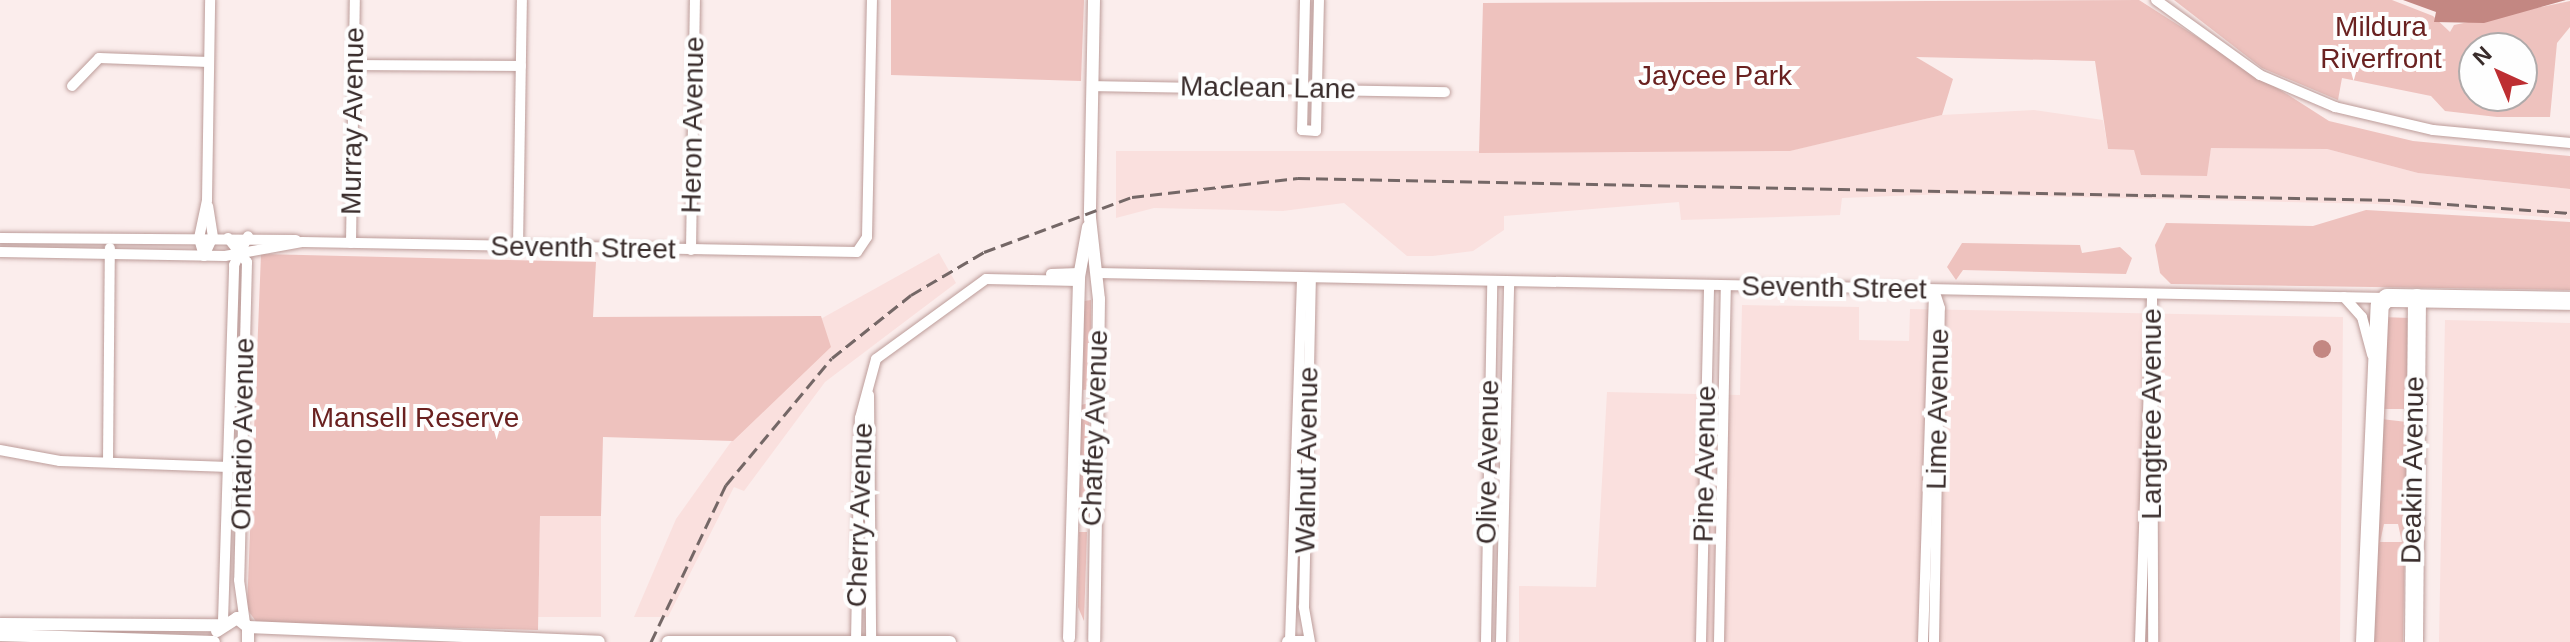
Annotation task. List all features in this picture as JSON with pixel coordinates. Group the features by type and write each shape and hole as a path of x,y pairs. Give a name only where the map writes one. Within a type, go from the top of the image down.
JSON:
{"highway":[{"name":"Seventh Street","path":"2387,298 2570,301"},
{"name":"Deakin Avenue","path":"2365,642 2373,360 2387,298"},
{"name":"Deakin Avenue","path":"2414,642 2417,298"}],"street":[{"path":"204,256 212,239 207,200 210,0"},
{"name":"Murray Avenue","path":"351,243 355,0"},
{"path":"518,247 522,0"},
{"name":"Heron Avenue","path":"691,250 695,0"},
{"name":"Seventh Street","path":"0,238 200,240 248,236 302,242 518,247 691,250 863,248 872,0"},
{"name":"Chaffey Avenue","path":"1094,0 1090,218 1098,273 1092,525 1095,641"},
{"path":"1305,0 1302,130 1316,131 1319,0"},
{"path":"2156,0 2260,75 2335,107 2414,127 2570,143"},
{"path":"72,86 99,58 209,62"},
{"path":"353,65 521,66"},
{"name":"Maclean Lane","path":"1092,86 1445,92"},
{"path":"204,256 200,240 207,200"},
{"name":"Chaffey Avenue","path":"1066,641 1075,525 1079,277 1090,218"},
{"path":"228,238 239,251 248,236"},
{"path":"108,461 113,239"},
{"name":"Seventh Street","path":"0,252 204,256 302,242"},
{"name":"Ontario Avenue","path":"221,623 235,465 239,251"},
{"path":"1079,277 1098,273"},
{"name":"Seventh Street","path":"1098,273 2387,298"},
{"name":"Cherry Avenue","path":"856,641 860,418 881,353 977,285 995,276 1079,277"},
{"name":"Walnut Avenue","path":"1289,641 1306,278"},
{"name":"Walnut Avenue","path":"1306,278 1304,607 1309,642"},
{"name":"Olive Avenue","path":"1486,642 1492,281"},
{"name":"Olive Avenue","path":"1501,642 1509,282"},
{"name":"Pine Avenue","path":"1702,639 1709,285"},
{"name":"Pine Avenue","path":"1719,639 1726,286"},
{"name":"Lime Avenue","path":"1923,642 1934,290"},
{"name":"Lime Avenue","path":"1934,290 1940,308 1934,642"},
{"name":"Langtree Avenue","path":"2140,642 2152,294"},
{"name":"Langtree Avenue","path":"2152,294 2153,642"},
{"name":"Deakin Avenue","path":"2344,297 2361,315 2373,360"},
{"path":"1709,310 1726,310"},
{"name":"Cherry Avenue","path":"868,389 871,641"},
{"path":"1078,397 1095,397"},
{"path":"0,450 108,461 235,465"},
{"name":"Ontario Avenue","path":"235,465 246,625"},
{"path":"1075,525 1092,525"},
{"path":"0,624 221,623 599,642"},
{"path":"0,635 216,642 221,623"},
{"path":"246,625 248,642"},
{"path":"1702,639 1719,639"},
{"path":"1066,641 1095,641"},
{"path":"1289,641 1309,642"},
{"path":"668,642 950,642"}],"shaded area":[{"path":"2403,0 2566,0 2484,23 2434,22 2436,12"},
{"path":"2034,110 2103,120 2108,149 2134,150 2206,175 2211,148 2327,149 2418,173 2570,189 2570,219 2378,204 1945,194 1842,198 1840,215 1681,220 1679,202 1504,216 1504,230 1473,251 1407,256 1344,203 1283,211 1154,208 1116,218 1116,151 1789,151 1942,115"},
{"path":"939,253 956,283 825,382 744,491 734,487 668,617 634,617 676,519 817,321"},
{"path":"1742,305 1859,307 1859,340 1909,341 1910,309 2343,317 2340,642 1519,642 1519,586 1596,587 1607,392 1740,395"},
{"path":"2445,320 2570,323 2570,642 2439,642"},
{"path":"2322,340 2331,349 2322,358 2313,349"},
{"path":"540,516 601,516 601,617 538,617"}],"green space":[{"path":"891,0 1084,0 1081,81 891,75"},
{"name":"Jaycee Park","path":"2139,0 2329,121 2413,141 2570,156 2570,189 2418,173 2327,149 2211,148 2207,176 2141,175 2134,150 2108,149 2095,61 1916,57 1953,79 1942,115 1790,151 1479,153 1483,3"},
{"name":"Mildura Riverfront","path":"2174,0 2392,0 2433,16 2450,32 2454,25 2570,1 2570,27 2557,43 2550,117 2497,117 2445,111 2431,96 2342,78 2338,100 2262,68"},
{"path":"2366,210 2570,222 2570,290 2171,284 2160,273 2155,245 2166,223 2313,226"},
{"path":"1962,243 2080,245 2082,253 2120,247 2132,258 2126,274 1963,270 1956,280 1947,267"},
{"name":"Mansell Reserve","path":"261,254 596,262 593,317 821,316 831,347 733,441 603,437 601,516 540,516 538,630 257,623 247,609"},
{"path":"1091,300 1091,389 1083,390 1084,301"},
{"path":"2381,317 2410,318 2405,409 2382,409"},
{"path":"1089,403 1086,518 1079,515 1081,405"},
{"path":"2381,419 2407,422 2403,642 2374,642","holes":["2384,524 2398,524 2402,542 2380,542"]},
{"path":"1079,532 1087,532 1084,621 1078,607"}],"railway":[{"path":"651,642 726,485 832,358 911,295 984,252 1132,197 1298,178 2393,200 2570,213"}]}
